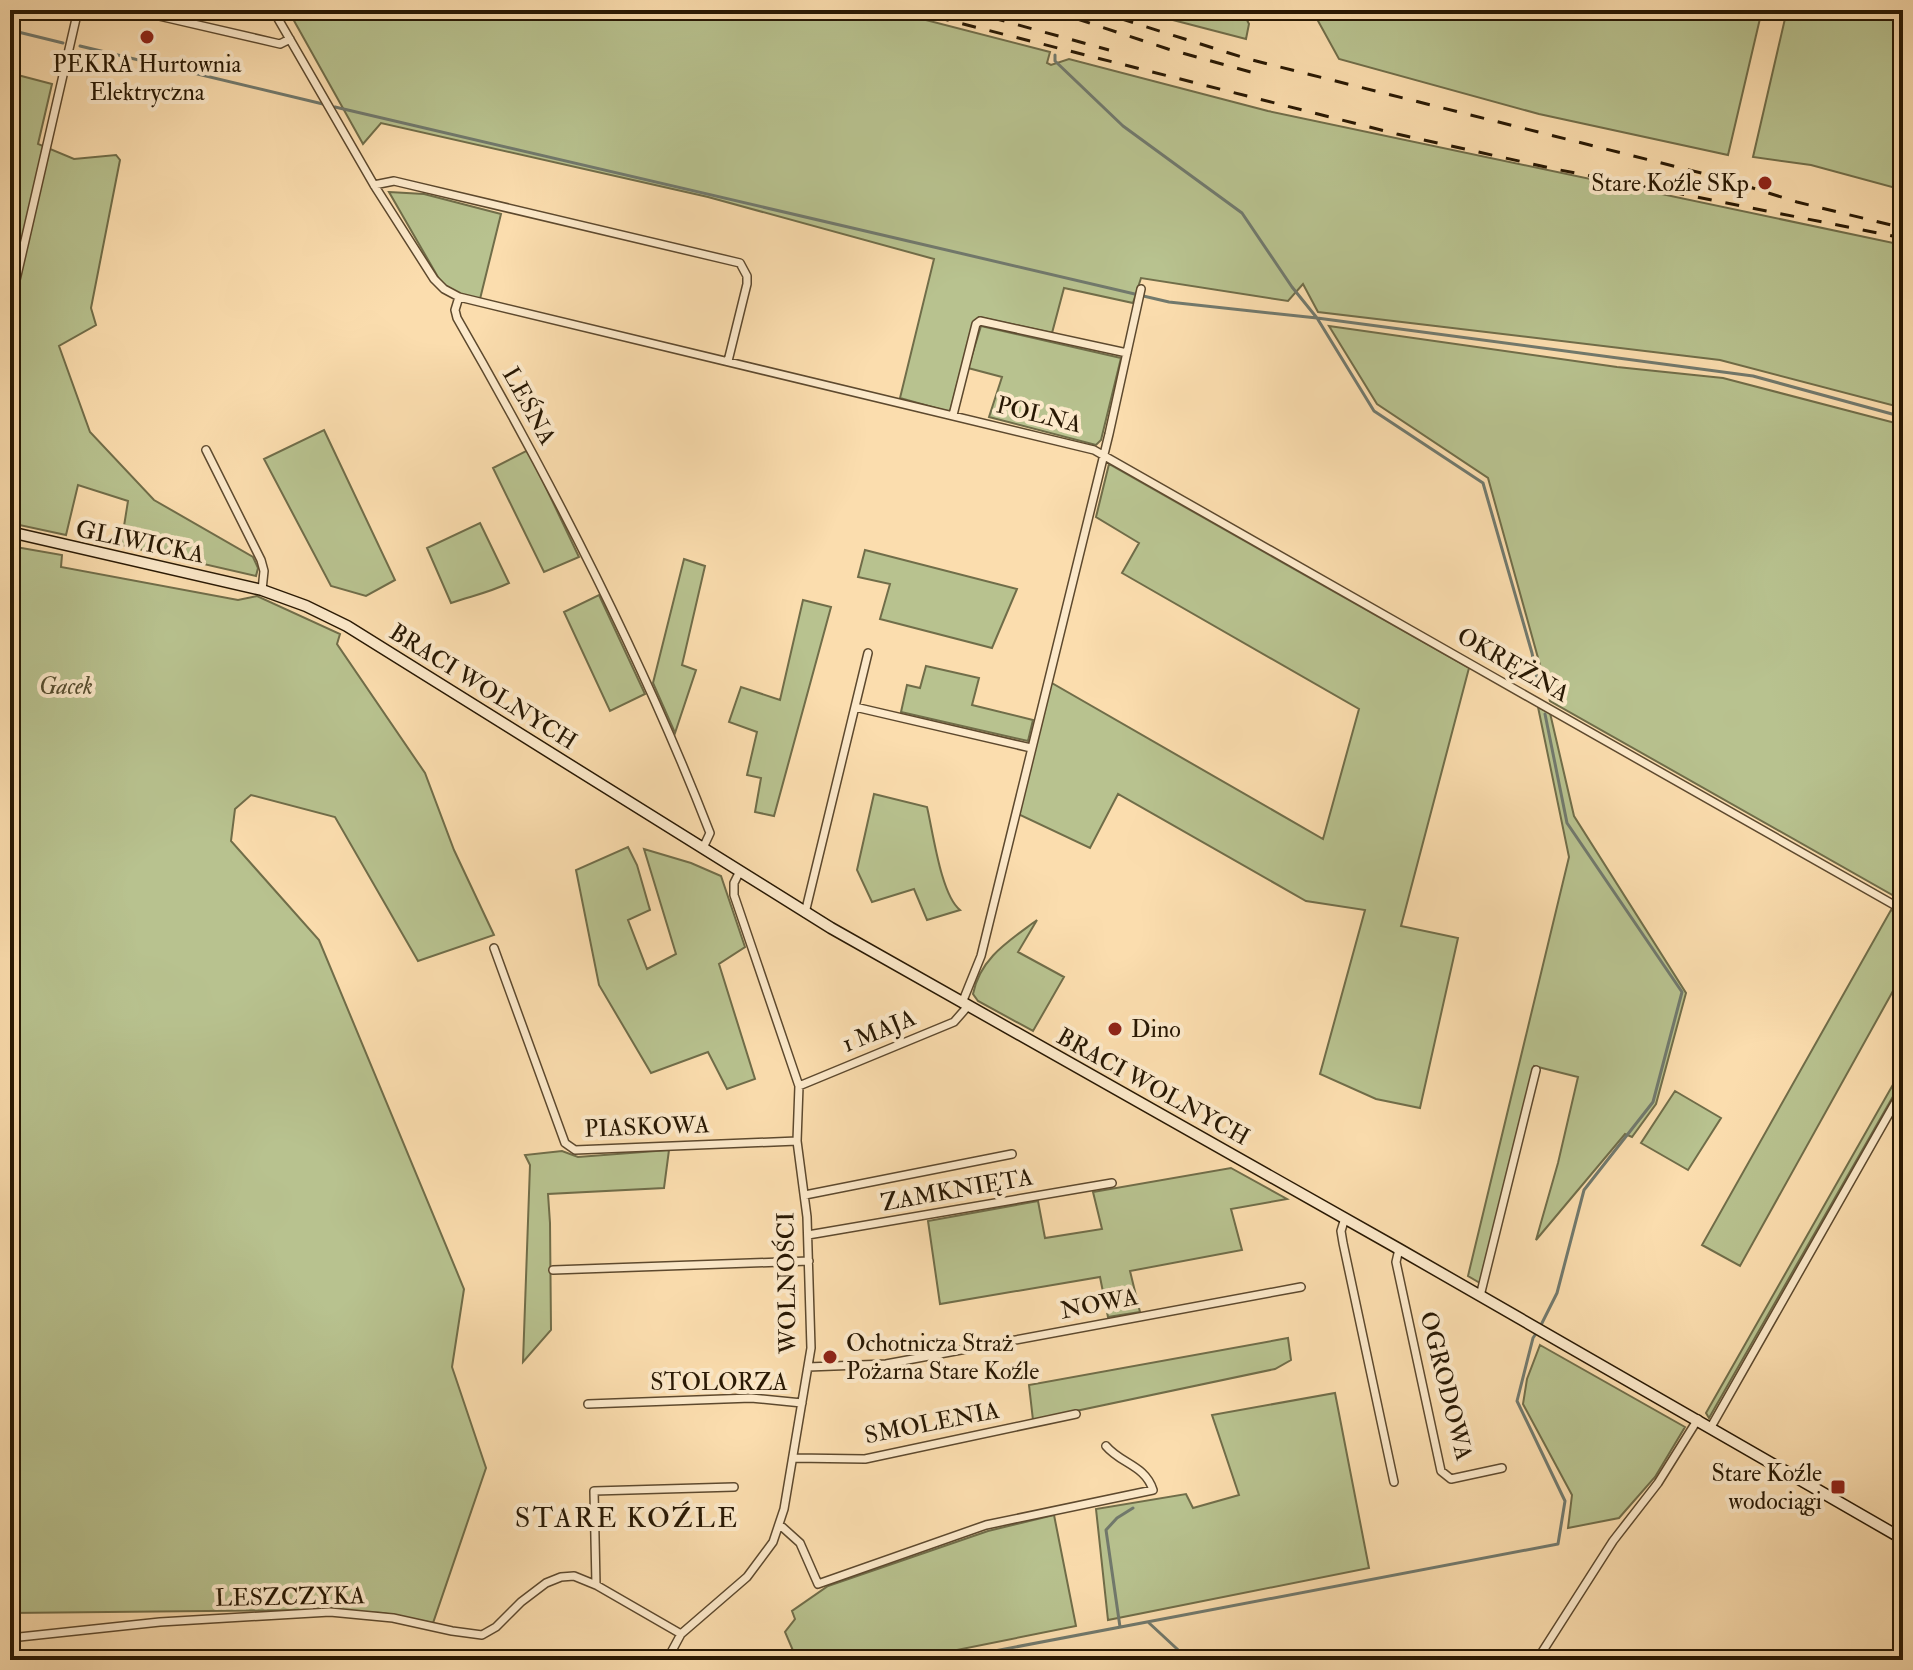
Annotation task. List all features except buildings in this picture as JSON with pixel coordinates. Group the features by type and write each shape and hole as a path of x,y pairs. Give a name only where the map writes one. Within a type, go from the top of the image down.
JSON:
{"main road":[{"name":"GLIWICKA","path":"10,532 262,590"},
{"name":"BRACI WOLNYCH","path":"262,590 306,606 347,626 805,913 1698,1419 1903,1539"}],"street":[{"path":"10,306 78,10"},
{"path":"133,10 280,44 290,39"},
{"path":"273,10 374,185 436,281 459,297"},
{"path":"374,185 394,181 740,263 747,276 747,284 728,361"},
{"path":"1104,454 1140,294"},
{"name":"POLNA","path":"459,297 1104,454 981,956 965,1004"},
{"name":"LEŚNA","path":"459,297 455,310 457,318 541,470 669,734 710,833 703,848"},
{"path":"953,415 976,324 980,321 1127,353"},
{"path":"206,450 261,560 264,571 262,590"},
{"name":"OKRĘŻNA","path":"1104,454 1903,910"},
{"path":"805,913 868,653"},
{"path":"855,707 1031,748"},
{"name":"WOLNOŚCI","path":"667,1660 681,1634 747,1577 763,1557 780,1525 808,1367 811,1329 809,1261 805,1195 797,1141 799,1086 734,895 734,883 740,871"},
{"name":"PIASKOWA","path":"494,948 565,1143 570,1148 797,1141"},
{"name":"1 MAJA","path":"799,1086 954,1022 965,1004"},
{"path":"1480,1296 1536,1070"},
{"path":"1711,1427 1903,1089"},
{"path":"805,1195 1012,1154"},
{"name":"ZAMKNIĘTA","path":"808,1235 1112,1183"},
{"path":"1345,1218 1341,1231 1343,1243 1394,1482"},
{"name":"OGRODOWA","path":"1399,1249 1396,1262 1441,1471 1451,1479 1502,1468"},
{"path":"553,1270 809,1261"},
{"name":"NOWA","path":"808,1367 886,1364 1301,1287"},
{"name":"STOLORZA","path":"588,1404 751,1398 802,1403"},
{"name":"SMOLENIA","path":"793,1458 865,1459 1076,1414"},
{"path":"1537,1660 1613,1541 1658,1483 1698,1419"},
{"path":"780,1525 800,1543 818,1584 986,1525 1153,1490 1149,1479 1138,1466 1111,1452 1106,1446"},
{"path":"596,1585 594,1491 734,1487"},
{"name":"LESZCZYKA","path":"10,1638 160,1622 330,1612 393,1618 482,1635 553,1580 574,1576 596,1585 681,1634"}],"green space":[{"path":"288,10 887,10 1050,52 1047,63 1051,65 1069,59 1268,111 1903,245 1903,408 1720,360 1318,312 1303,284 1288,301 1141,278 1133,303 1064,288 1052,333 979,317 973,323 950,412 900,398 934,259 708,197 381,123 363,144"},
{"path":"1145,10 1242,10 1249,24 1246,39 1169,19"},
{"path":"1312,10 1762,10 1728,155 1539,114 1339,59"},
{"path":"1787,10 1903,10 1903,190 1811,165 1753,157"},
{"path":"10,73 52,84 38,144 74,159 116,155 120,160 91,308 96,325 59,346 90,432 154,500 253,557 258,568 256,576 121,545 128,501 78,485 66,535 10,523"},
{"path":"389,192 424,194 501,214 480,299 446,291"},
{"path":"981,326 1121,358 1101,440 1096,445 989,417 1002,377 968,368"},
{"path":"1329,326 1617,367 1723,378 1903,425 1903,901 1550,701 1488,478 1377,404"},
{"path":"324,430 395,580 366,596 331,586 264,459"},
{"path":"528,450 579,557 544,572 493,468"},
{"path":"1109,464 1469,668 1401,926 1458,938 1420,1108 1376,1099 1320,1074 1365,910 1306,901 1118,794 1090,848 1018,814 1050,682 1323,839 1359,709 1122,573 1139,543 1096,517"},
{"path":"480,523 509,583 451,603 427,548"},
{"name":"Gacek","path":"10,546 62,555 61,567 238,600 257,596 340,634 337,644 425,773 454,850 494,935 418,961 335,817 251,795 235,809 231,841 319,940 464,1289 452,1367 486,1468 433,1623 383,1613 319,1610 10,1613"},
{"path":"865,550 1017,589 992,648 880,619 890,584 858,577"},
{"path":"684,559 705,566 682,665 696,670 675,733 653,683"},
{"path":"599,595 645,694 610,711 564,612"},
{"path":"803,600 831,607 774,816 755,812 761,778 747,775 757,732 729,722 741,687 780,700"},
{"path":"926,666 979,678 972,705 1033,720 1028,741 901,712 907,685 920,688"},
{"path":"1538,707 1550,713 1574,816 1686,993 1656,1104 1632,1137 1625,1134 1536,1240 1578,1077 1534,1066 1480,1283 1468,1276 1569,857"},
{"path":"874,794 927,807 943,877 953,902 960,910 927,920 914,889 872,902 857,870"},
{"path":"628,847 637,865 650,910 628,920 647,969 676,954 644,849 721,876 745,947 719,964 755,1079 727,1089 708,1052 651,1073 599,985 576,870"},
{"path":"1891,910 1903,916 1903,973 1740,1266 1702,1245"},
{"path":"1037,920 1018,952 1064,977 1033,1031 978,1001 973,994 989,960"},
{"path":"1903,1067 1903,1079 1709,1418 1706,1413"},
{"path":"1675,1091 1721,1118 1688,1170 1641,1143"},
{"path":"669,1150 664,1188 548,1194 551,1330 523,1362 530,1165 525,1155 562,1151 578,1157"},
{"path":"1231,1168 1287,1199 1231,1209 1242,1250 1130,1271 1140,1312 1108,1317 1100,1277 940,1304 928,1221 1038,1201 1045,1238 1102,1229 1093,1192"},
{"path":"1288,1338 1291,1360 1275,1369 1033,1420 1029,1385"},
{"path":"1540,1345 1685,1427 1655,1477 1619,1518 1568,1528 1572,1495 1523,1404 1527,1379"},
{"path":"1335,1393 1369,1568 1108,1620 1096,1509 1186,1494 1193,1508 1239,1495 1212,1415"},
{"path":"1054,1515 1076,1626 907,1660 797,1660 785,1632 795,1619 792,1611 828,1586 988,1531"}],"waterway":[{"path":"10,30 63,43"},
{"path":"80,46 323,104"},
{"path":"1055,55 1055,61 1123,126 1242,213 1317,318 1374,411 1483,483 1532,653 1539,689"},
{"path":"335,107 1169,302 1317,318 1753,376 1903,417"},
{"path":"1541,1325 1557,1293 1584,1190 1653,1102 1682,992 1567,823 1545,714"},
{"path":"947,1660 1558,1544 1565,1501 1517,1401 1537,1332"},
{"path":"1120,1627 1106,1530 1133,1508"},
{"path":"1148,1622 1189,1660"}],"railway":[{"path":"908,10 1397,134 1555,169 1903,238"},
{"path":"964,10 1109,50"},
{"path":"1050,10 1168,49 1254,73"},
{"path":"1093,10 1248,59 1721,178 1797,202 1891,225"}],"place":[{"name":"PEKRA Hurtownia Elektryczna","path":"147,37"},
{"name":"Stare Koźle SKp","path":"1765,183"},
{"name":"Dino","path":"1115,1029"},
{"name":"Ochotnicza Straż Pożarna Stare Koźle","path":"830,1357"},
{"name":"Stare Koźle wodociągi","path":"1838,1487"}],"district":[{"name":"STARE KOŹLE","path":"627,1518"}]}
